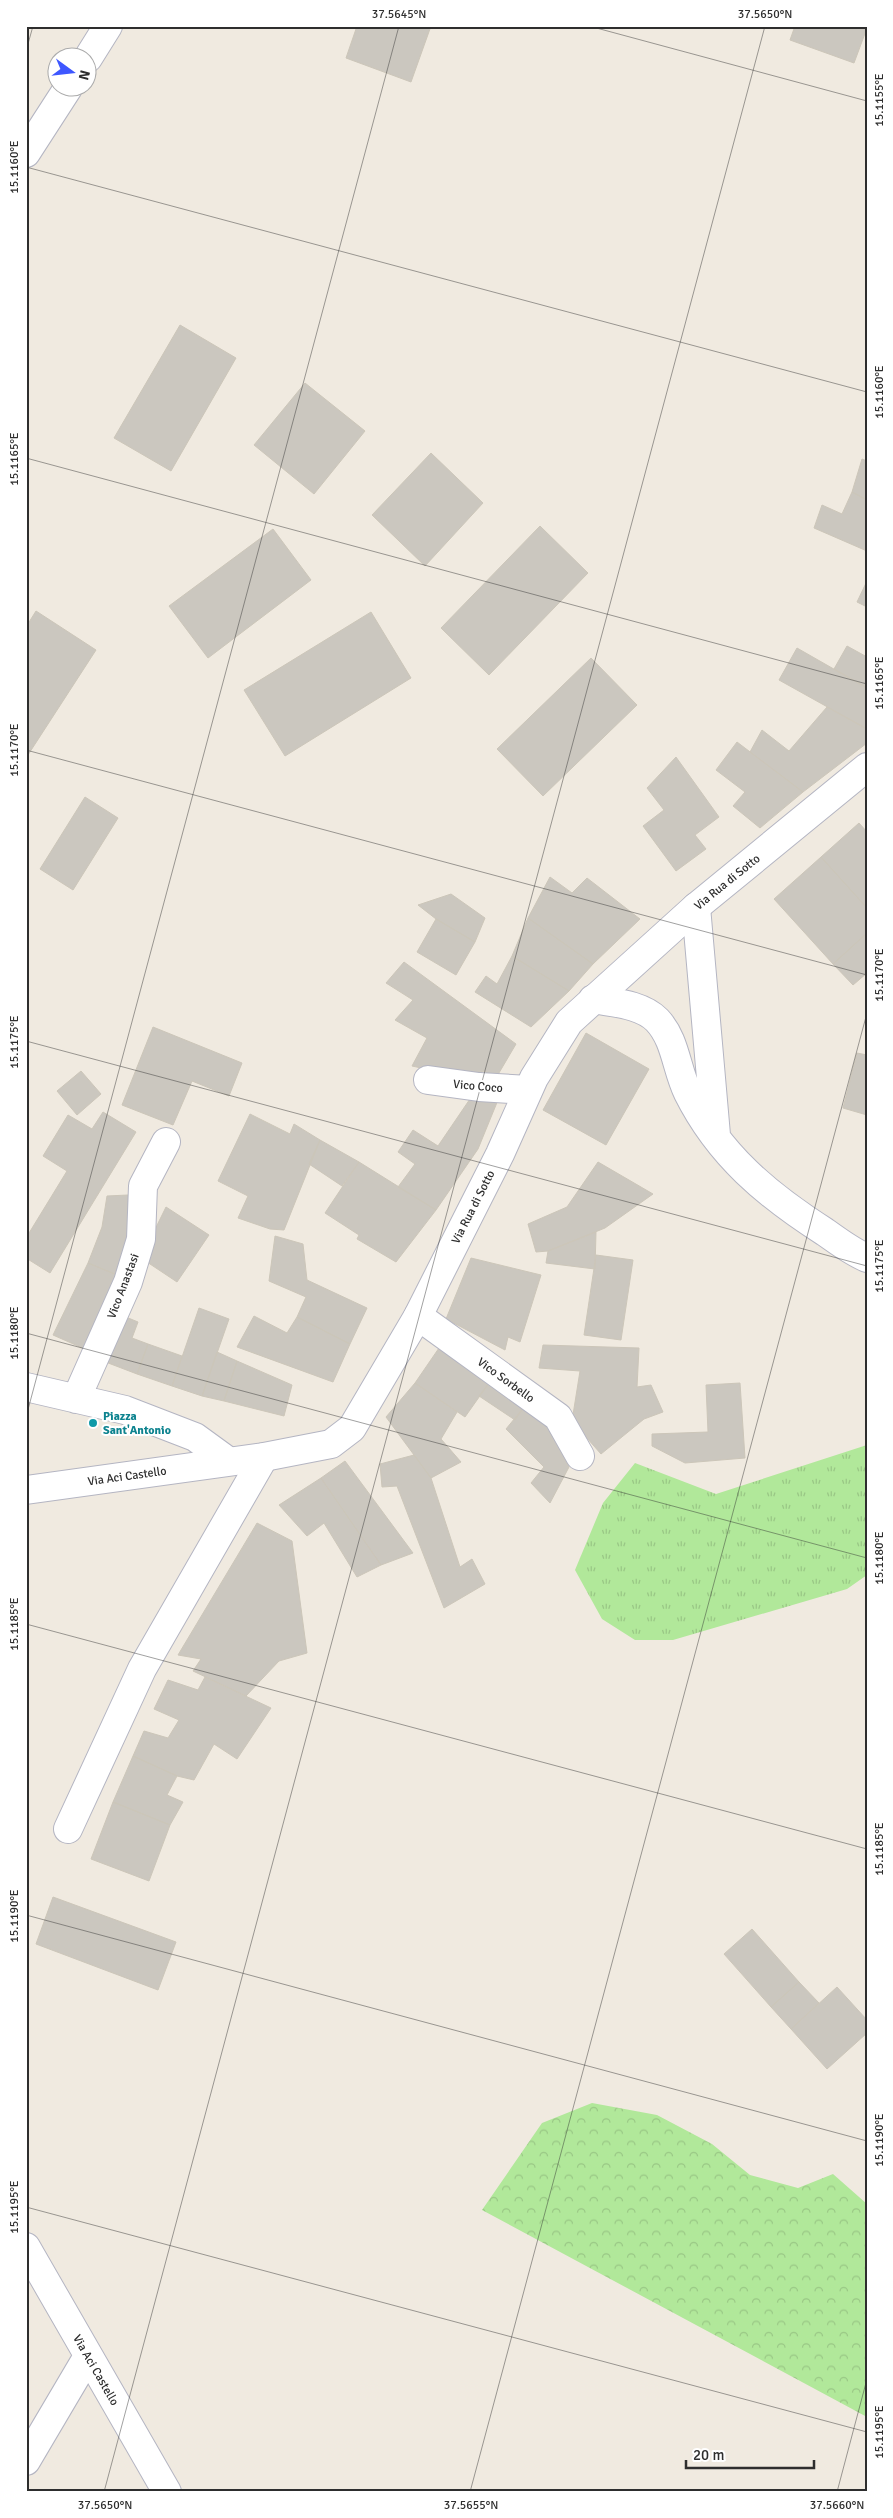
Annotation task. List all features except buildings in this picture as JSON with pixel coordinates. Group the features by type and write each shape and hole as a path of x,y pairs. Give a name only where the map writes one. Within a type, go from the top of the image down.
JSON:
{"street":[{"path":"94,48 108,26"},
{"path":"26,153 62,98"},
{"name":"Via Rua di Sotto","path":"228,1461 264,1457 331,1444 352,1428 418,1316 500,1154 528,1090 569,1022 696,907 867,766"},
{"path":"696,907 717,1141"},
{"path":"593,999 636,1007 656,1019 668,1035 687,1092 717,1141 744,1172 807,1221 867,1258"},
{"name":"Vico Coco","path":"428,1080 478,1087 528,1090"},
{"name":"Vico Anastasi","path":"76,1399 128,1282 141,1239 143,1186 166,1142"},
{"name":"Vico Sorbello","path":"418,1316 558,1417 580,1456"},
{"path":"26,1387 125,1410 194,1437 228,1461"},
{"path":"68,1829 142,1669 264,1457"},
{"name":"Via Aci Castello","path":"26,1490 228,1461"},
{"name":"Via Aci Castello","path":"26,2248 167,2492"},
{"path":"26,2461 88,2356"}],"green space":[{"path":"867,1445 867,1575 847,1589 673,1640 635,1640 602,1619 575,1570 603,1503 635,1463 716,1494"},
{"path":"592,2103 657,2115 712,2144 750,2175 798,2188 833,2174 867,2204 867,2417 482,2210 542,2123"}],"place":[{"name":"Piazza Sant'Antonio","path":"93,1423"}]}
